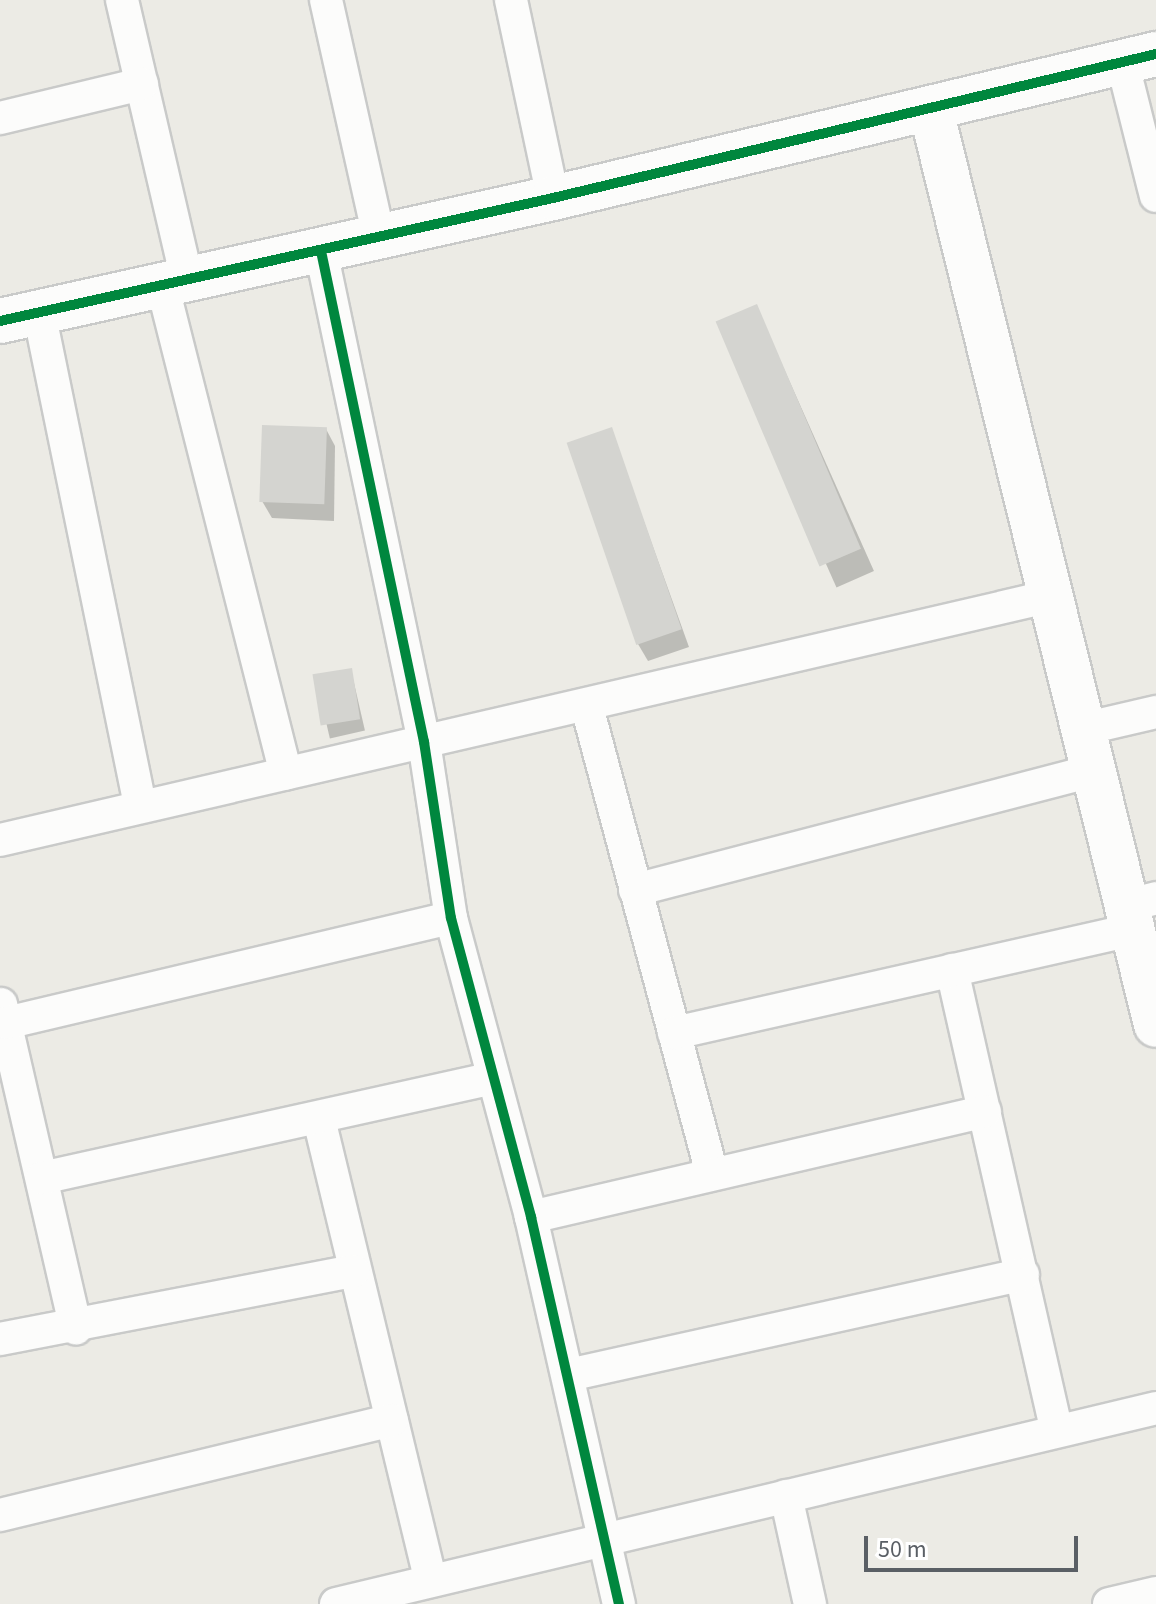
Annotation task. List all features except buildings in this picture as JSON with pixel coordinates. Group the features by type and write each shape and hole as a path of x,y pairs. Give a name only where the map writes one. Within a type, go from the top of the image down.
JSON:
{"street":[{"path":"122,0 142,84 175,281 286,774"},
{"path":"326,0 379,238"},
{"path":"515,1 553,198"},
{"path":"140,805 20,317 379,238 1139,60 1156,196"},
{"path":"0,118 142,84"},
{"path":"931,110 1047,597 1093,771 1137,911 1156,1025"},
{"path":"321,251 424,742 451,918 531,1217 619,1604"},
{"path":"0,840 140,805 587,707 1047,597"},
{"path":"587,707 712,1175"},
{"path":"1083,729 1156,712"},
{"path":"635,890 1093,771"},
{"path":"674,1033 952,970 1137,911"},
{"path":"76,1328 3,1012 451,918"},
{"path":"952,970 1056,1428"},
{"path":"42,1178 493,1078"},
{"path":"531,1217 985,1111"},
{"path":"319,1119 431,1581"},
{"path":"0,1339 76,1328 354,1271"},
{"path":"569,1375 1023,1274"},
{"path":"336,1604 1056,1428 1156,1408"},
{"path":"0,1515 392,1420"},
{"path":"786,1496 810,1604"},
{"path":"1109,1604 1156,1593"}],"cycle path":[{"path":"0,321 553,198 1156,54"},
{"path":"321,251 424,742 451,918 531,1217 619,1604"}]}
